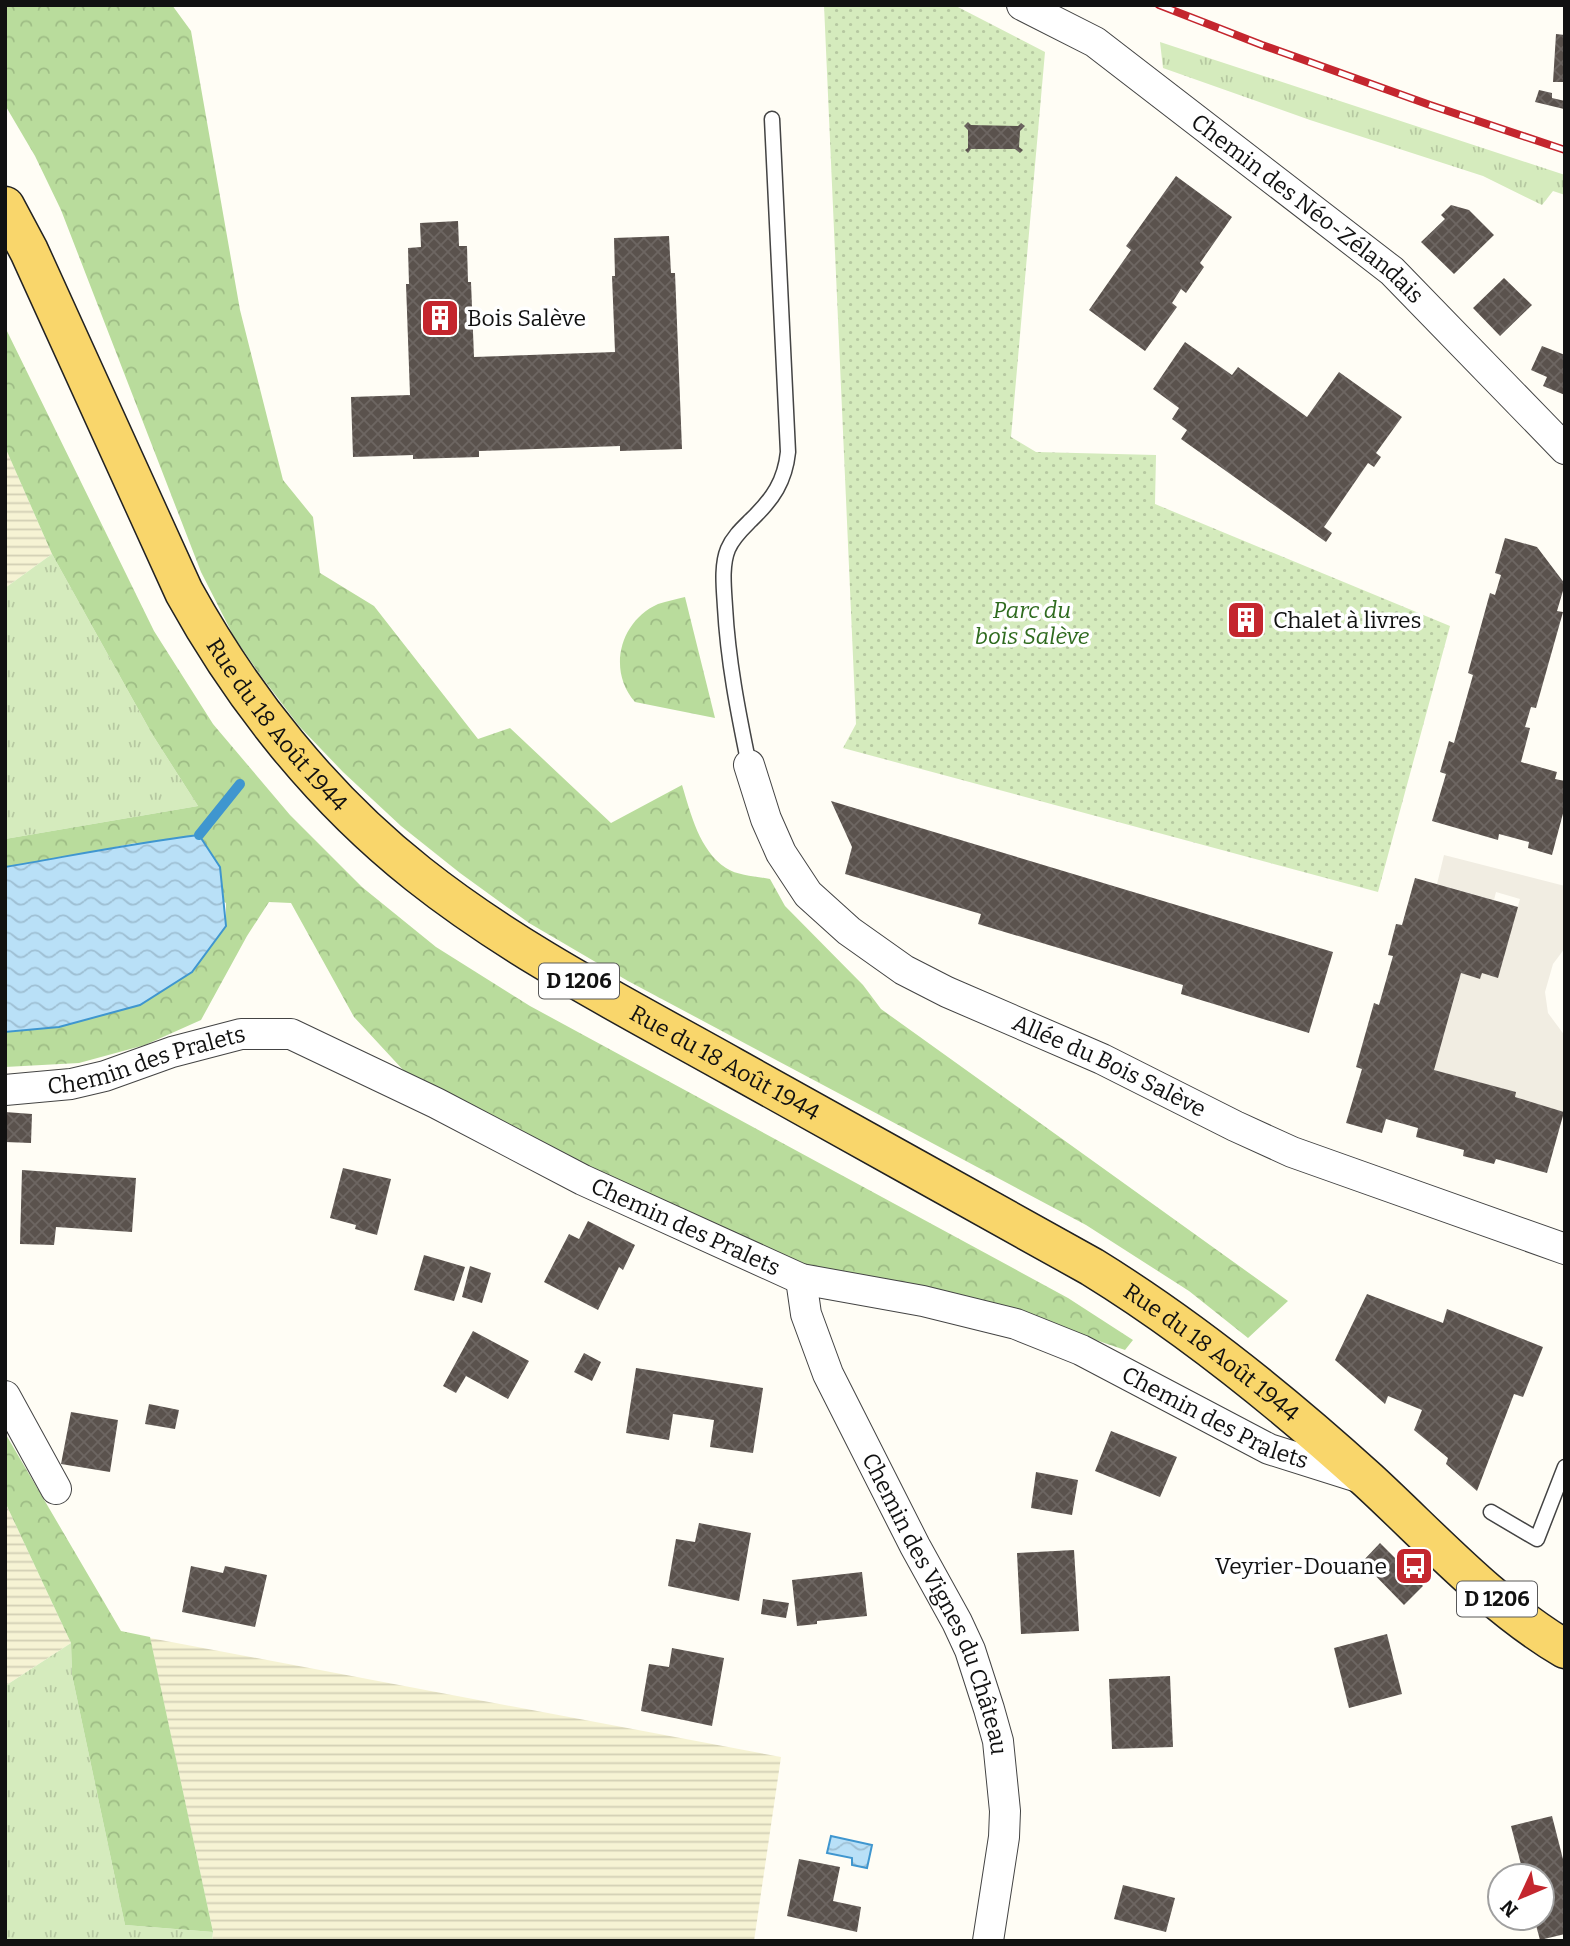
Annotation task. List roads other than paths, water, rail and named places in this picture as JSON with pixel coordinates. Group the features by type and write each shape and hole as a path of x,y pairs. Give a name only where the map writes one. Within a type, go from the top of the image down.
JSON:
{"main road":[{"name":"Rue du 18 Août 1944","path":"5,206 29,251 184,592 213,645 277,733 377,839 458,904 556,967 1142,1297 1259,1385 1368,1480 1507,1608 1565,1649"}],"street":[{"name":"Chemin des Néo-Zélandais","path":"1022,5 1095,42 1392,271 1565,449"},
{"name":"Allée du Bois Salève","path":"749,765 765,819 780,853 808,894 849,931 904,970 947,992 1102,1059 1293,1152 1565,1249"},
{"name":"Chemin des Pralets","path":"5,1090 71,1084 105,1076 172,1052 241,1034 290,1034 436,1103 583,1180 801,1279 923,1300 1016,1324 1082,1350 1269,1449 1368,1480"},
{"name":"Chemin des Vignes du Château","path":"801,1279 806,1314 828,1374 915,1546 957,1622 970,1650 989,1709 998,1741 1005,1811 1004,1837 988,1941"},
{"path":"5,1396 57,1489"}],"lane":[{"path":"749,765 727,646 723,582 728,550 738,533 777,491 786,471 788,438 772,119"},
{"path":"1491,1512 1537,1539 1565,1467"}],"water":[{"path":"199,835 220,867 226,926 192,972 140,1005 59,1027 5,1032 5,867"},
{"path":"831,1836 872,1845 867,1868 852,1865 852,1858 827,1853"}],"waterway":[{"path":"199,835 240,784"}],"railway":[{"path":"1159,5 1262,45 1565,150"}],"place":[{"name":"Bois Salève","path":"440,318"},
{"name":"Chalet à livres","path":"1246,620"},
{"name":"Veyrier-Douane","path":"1414,1566"}],"park label":[{"name":"Parc du bois Salève","path":"1032,623"}]}
